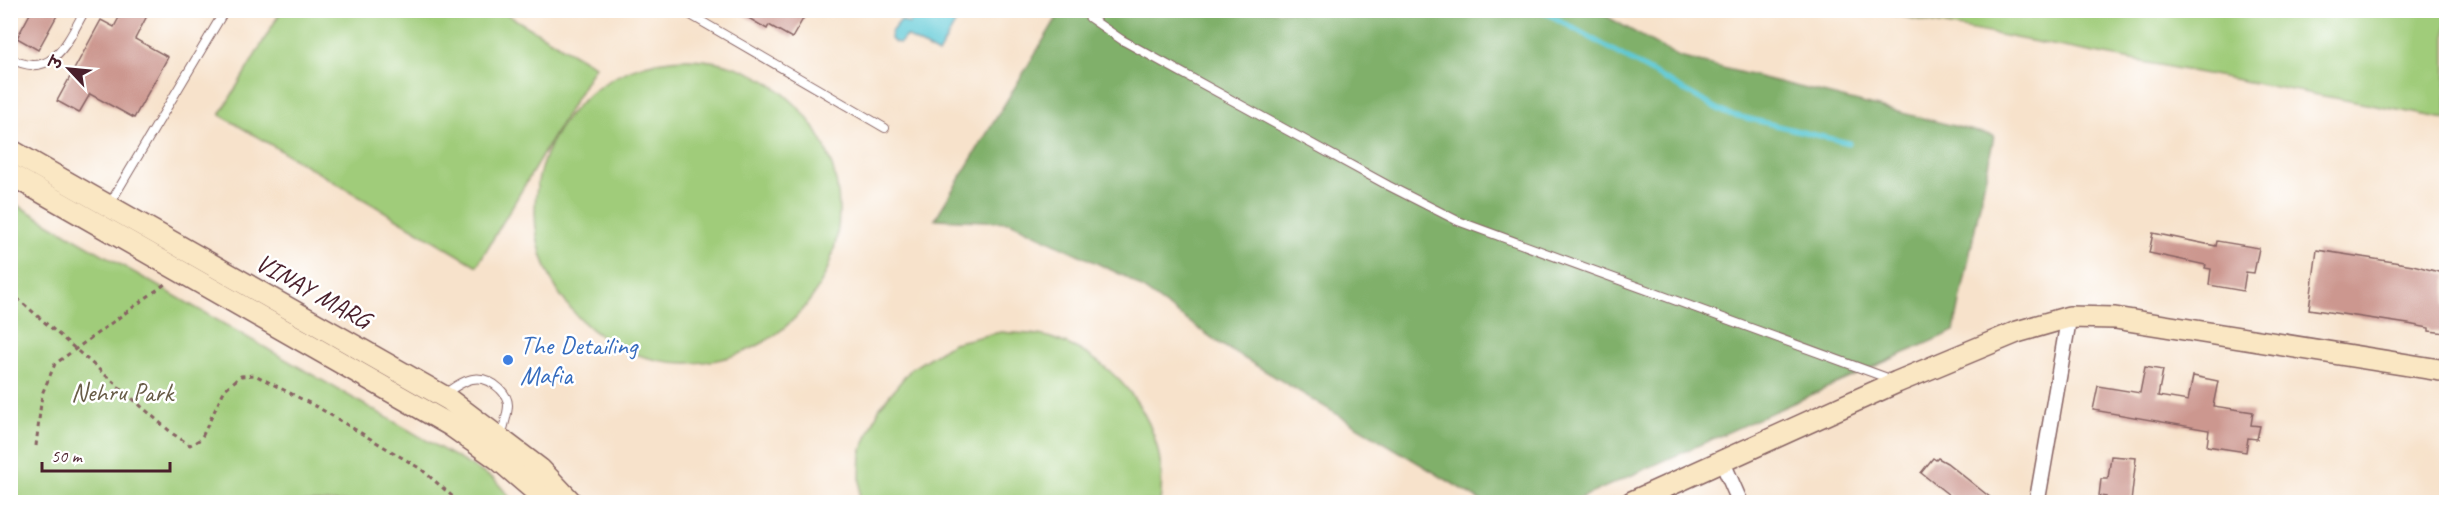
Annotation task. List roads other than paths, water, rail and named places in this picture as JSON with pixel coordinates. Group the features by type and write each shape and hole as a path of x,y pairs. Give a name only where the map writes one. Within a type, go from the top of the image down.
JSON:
{"main road":[{"name":"VINAY MARG","path":"10,150 441,396 540,468 571,502"},
{"name":"VINAY MARG","path":"10,174 450,425 498,459 548,502"},
{"path":"1634,502 1897,382 2017,332 2069,317 2115,318 2446,371"}],"street":[{"path":"2037,502 2069,317"},
{"path":"1722,462 1740,502"}],"lane":[{"path":"10,58 31,66 51,61 66,45 85,10"},
{"path":"108,206 225,10"},
{"path":"682,10 885,128"},
{"path":"1083,10 1090,18 1122,40 1389,186 1458,221 1897,382"},
{"path":"441,396 463,381 479,378 492,381 504,393 508,404 501,438"}],"water":[{"path":"924,11 962,11 938,54 906,36 900,43 890,38 891,32 901,20 909,24 913,17 919,19"}],"waterway":[{"path":"1541,10 1725,113 1849,143"}],"place":[{"name":"The Detailing Mafia","path":"508,360"}],"park label":[{"name":"Nehru Park","path":"122,392"}]}
